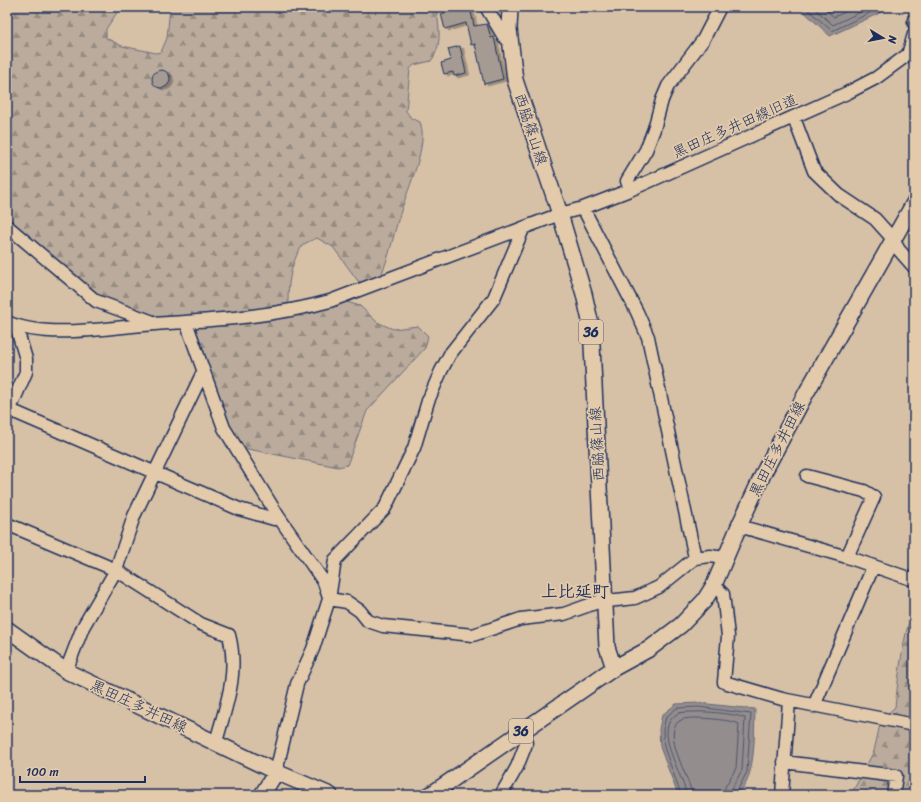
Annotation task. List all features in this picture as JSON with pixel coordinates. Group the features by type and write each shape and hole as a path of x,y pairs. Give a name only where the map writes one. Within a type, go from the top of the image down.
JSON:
{"main road":[{"name":"西脇篠山線","path":"510,7 510,42 515,80 560,214 584,294 590,325 607,647 614,668"},
{"name":"黒田庄多井田線","path":"614,668 649,649 681,625 704,601 714,585 738,526 765,470 805,395 914,203"},
{"name":"黒田庄多井田線","path":"7,629 66,671 276,772"},
{"name":"36","path":"430,795 614,668"},
{"path":"262,795 276,772 330,795"}],"street":[{"path":"486,7 504,37 510,42"},
{"path":"630,190 627,181 646,150 668,86 704,40 720,7"},
{"path":"911,52 914,34"},
{"name":"黒田庄多井田線旧道","path":"12,324 59,332 208,321 306,308 386,281 560,214 583,208 630,190 794,118 870,81 911,52"},
{"path":"794,118 814,171 839,195 875,219 893,239 899,250 914,267"},
{"path":"583,208 637,312 648,337 695,558"},
{"path":"7,226 96,301 156,324"},
{"path":"276,772 297,684 313,649 329,599 335,560 385,508 414,448 428,401 441,371 450,354 494,298 523,229"},
{"path":"186,322 224,428 278,516 324,582 329,599"},
{"path":"12,324 26,359 26,372 8,413 156,473 239,509 274,518 278,516"},
{"path":"66,671 83,627 116,570 134,516 156,473 203,372"},
{"path":"806,476 864,491 874,497 847,557"},
{"path":"7,524 116,570 201,624 229,635 233,652 233,676 216,742"},
{"path":"738,526 847,557 914,580"},
{"path":"329,599 348,602 360,611 368,621 383,626 473,635 521,619 564,614 605,600 635,598 659,587 695,558 710,556 725,558"},
{"path":"814,706 873,566"},
{"path":"714,585 723,594 728,636 724,682 789,701 914,725"},
{"path":"782,795 789,701"},
{"path":"501,795 517,767 526,744 524,729"},
{"path":"784,762 896,776 893,795"}],"green space":[{"path":"7,7 118,7 118,11 106,29 106,38 122,46 156,53 161,52 167,38 170,7 436,7 439,42 435,55 431,61 414,65 410,69 406,111 411,118 420,122 422,142 420,154 398,220 386,263 379,279 365,284 358,281 333,247 317,238 304,244 299,252 292,269 288,289 290,315 307,314 347,302 360,306 377,322 393,329 418,326 428,336 425,348 367,411 347,465 338,467 248,449 237,442 228,422 192,318 155,319 102,299 7,222"},
{"path":"914,607 914,795 853,795 854,789 874,751 881,720 895,707 904,644"}],"water":[{"path":"799,7 886,7 886,10 830,36"},
{"path":"698,703 755,709 753,757 750,770 747,781 741,790 734,795 678,795 660,747 659,729 662,715 676,704"}],"building":[{"path":"470,7 474,26 487,24 491,38 494,37 503,79 484,84 475,44 471,45 466,23 445,29 441,14"},
{"path":"460,46 466,73 454,76 453,72 444,74 441,63 451,60 448,49"},
{"path":"161,70 167,73 170,79 167,85 161,88 155,85 152,79 155,73"}],"district":[{"name":"上比延町","path":"575,591"}]}
